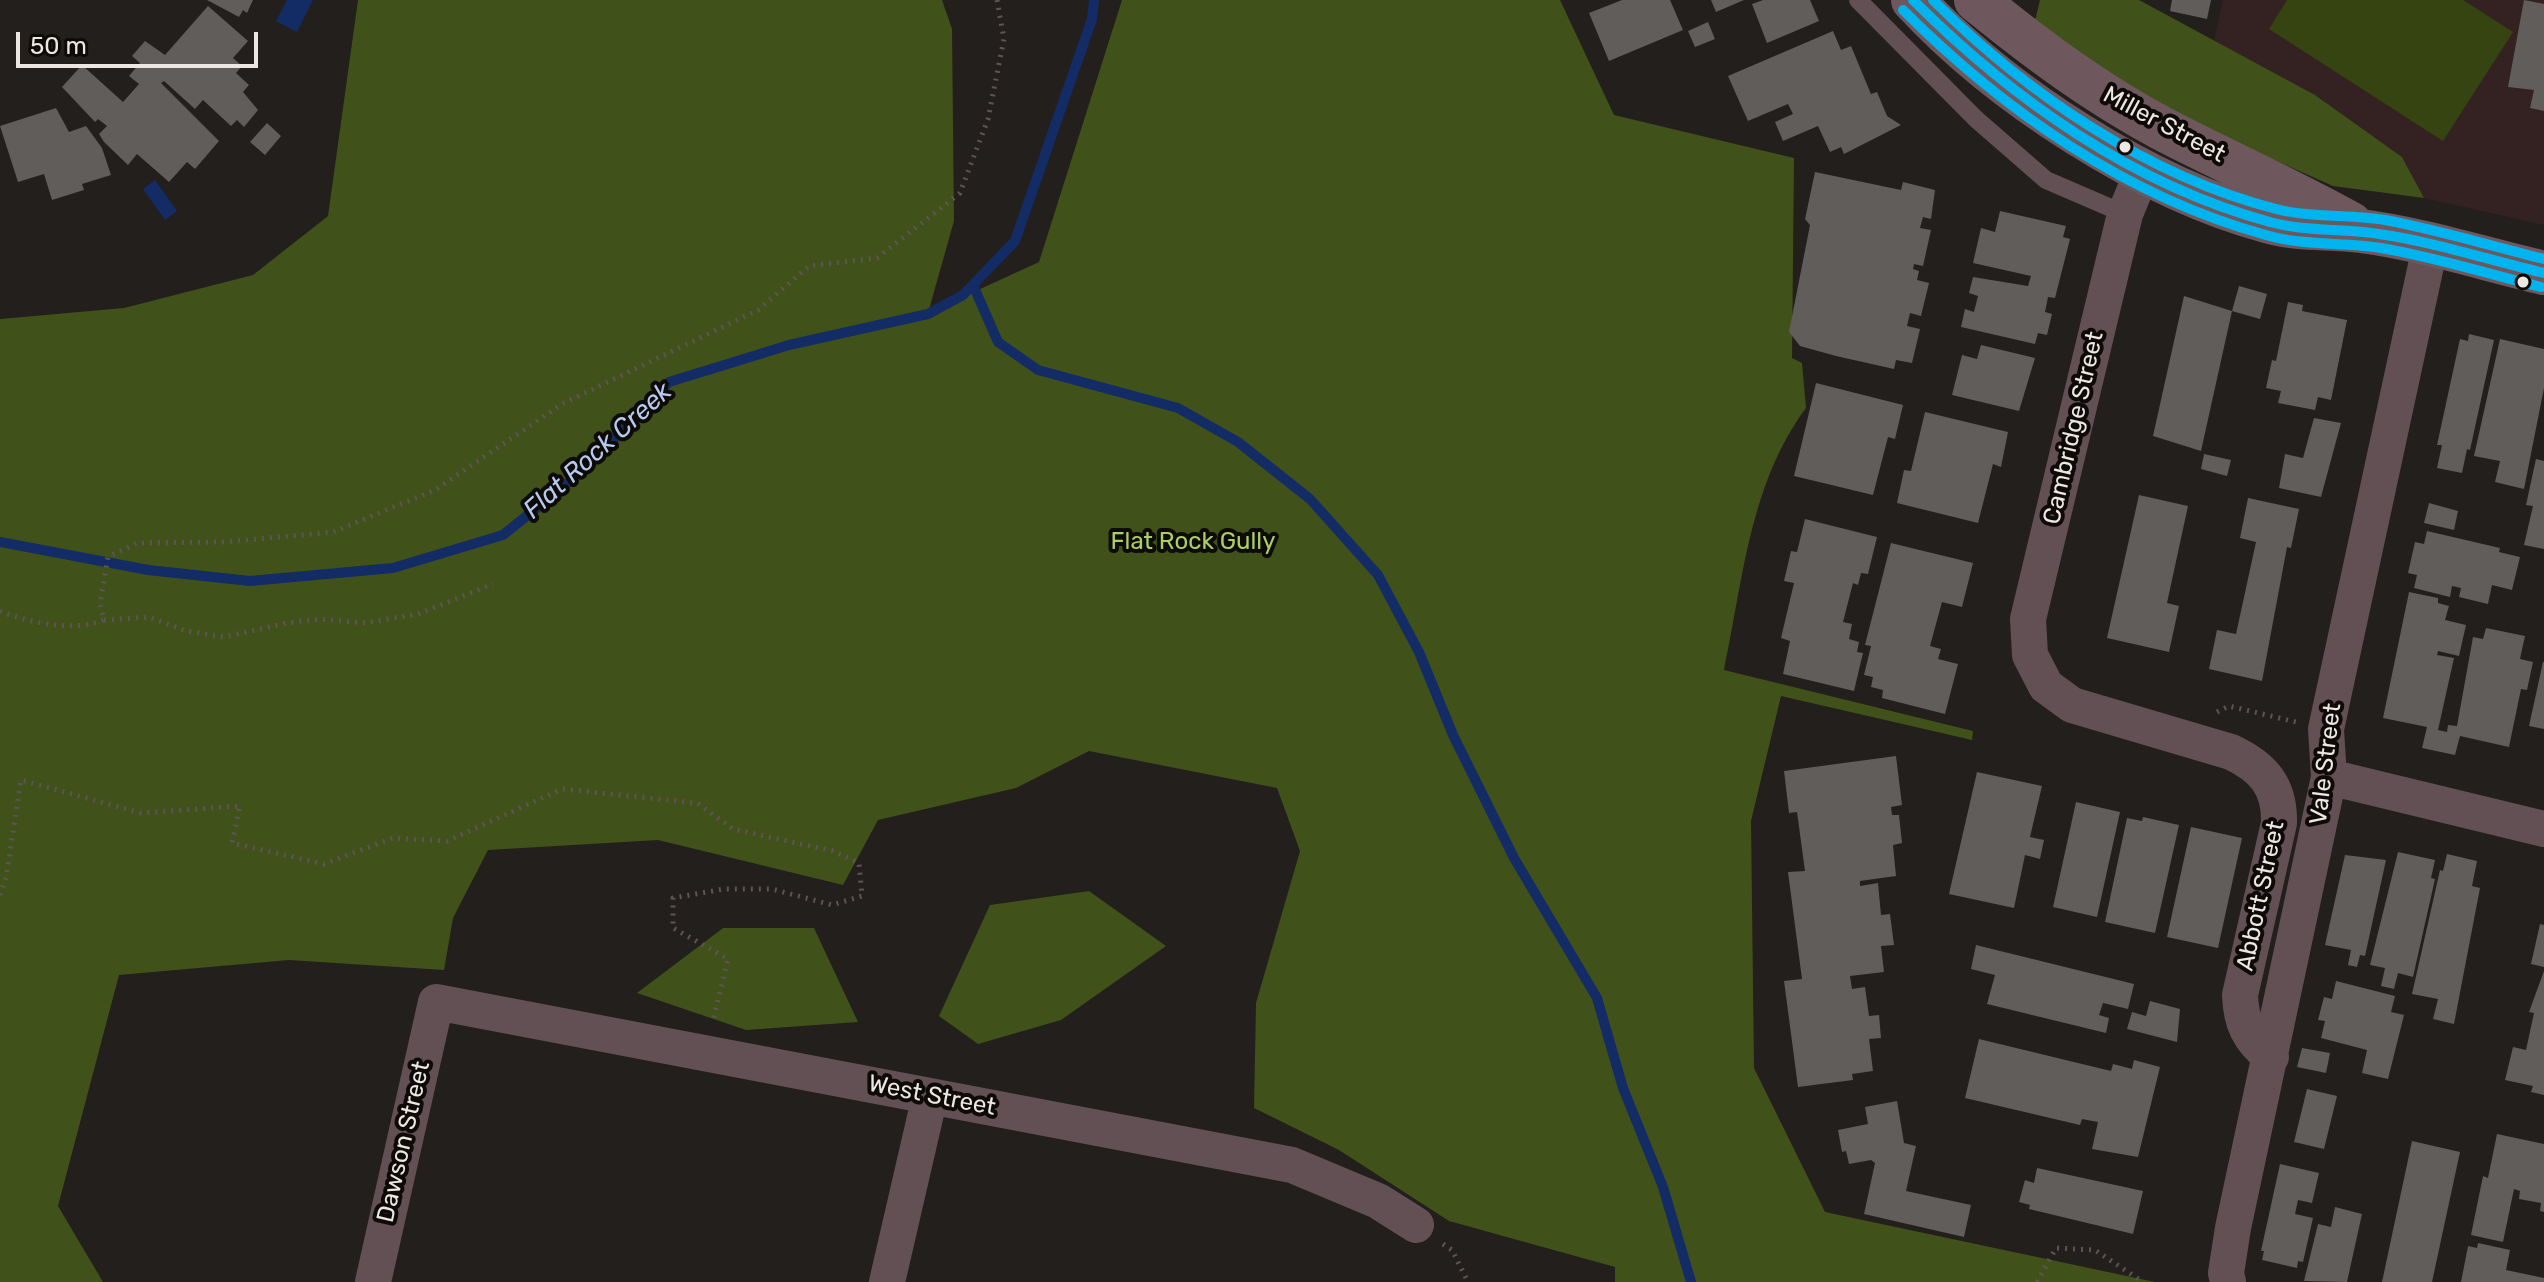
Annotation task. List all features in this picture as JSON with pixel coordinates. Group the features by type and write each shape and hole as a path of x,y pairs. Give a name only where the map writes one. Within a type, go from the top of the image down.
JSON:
{"main road":[{"name":"Miller Street","path":"1913,0 1962,20 2020,94 2080,135 2143,170 2272,223 2363,231 2544,273"},
{"name":"Miller Street","path":"1976,0 2041,54 2161,127 2284,187 2363,231"},
{"path":"2143,170 2161,127"}],"street":[{"name":"Cambridge Street","path":"2046,686 2030,655 2028,619 2125,214 2143,170"},
{"name":"Vale Street","path":"2228,1282 2226,1273 2233,1228 2329,777 2326,729 2430,247"},
{"name":"Abbott Street","path":"2046,686 2072,705 2231,752 2251,761 2266,774 2279,806 2279,823 2240,995 2247,1033 2271,1057"},
{"path":"2329,777 2544,829"},
{"name":"West Street","path":"436,1002 1292,1165 1378,1201 1416,1225"},
{"name":"Dawson Street","path":"373,1282 436,1002"},
{"path":"887,1282 930,1096"}],"lane":[{"path":"1858,0 1976,119 2046,180 2125,214"}],"path":[{"path":"104,620 100,604 108,557 137,543 225,542 333,532 435,490 562,404 758,310 809,266 877,258 960,193 988,119 1004,39 997,0"},
{"path":"0,611 19,619 87,626 104,620 149,617 186,631 224,637 287,623 321,619 365,623 418,614 493,584"},
{"path":"2229,706 2295,722"},
{"path":"0,895 6,878 21,780 141,813 240,806 232,843 324,864 393,838 447,841 562,789 697,803 733,829 833,851 859,863 862,896 832,905 772,889 724,889 673,898 673,928 728,959 706,1053"},
{"path":"1416,1225 1452,1250 1468,1282"},
{"path":"2037,1282 2056,1248 2095,1250 2143,1282"}],"shaded area":[{"path":"2223,0 2544,0 2544,225 2424,198 2402,157 2315,95 2214,41"}],"green space":[{"name":"Flat Rock Gully","path":"358,0 942,0 952,29 954,221 928,313 1039,262 1122,0 1560,0 1614,115 1794,158 1792,358 1802,363 1806,408 1787,437 1760,500 1724,670 1973,731 1972,740 1781,696 1751,821 1754,1068 1825,1212 2155,1282 1615,1282 1615,1267 1449,1221 1339,1150 1254,1108 1256,1003 1300,851 1277,788 1089,751 1016,788 878,820 843,885 658,840 488,850 453,918 444,970 289,960 119,975 58,1206 103,1282 0,1282 0,319 124,308 253,275 328,216"},
{"path":"2040,0 2139,0 2315,95 2402,157 2424,198 2333,186 2211,132 2101,70 2035,21"},
{"path":"2287,0 2463,0 2513,32 2443,141 2269,29"},
{"path":"1089,891 1166,946 1061,1020 978,1044 939,1016 990,905"},
{"path":"723,928 814,928 858,1022 746,1030 637,993"}],"water":[{"path":"287,0 313,0 297,32 276,21"},
{"path":"155,180 177,211 165,220 143,189"}],"building":[{"path":"207,0 253,0 247,13 243,10 239,17"},
{"path":"1622,0 1670,0 1683,30 1609,61 1589,13"},
{"path":"1711,0 1744,0 1716,12"},
{"path":"1763,0 1810,0 1819,21 1767,43 1752,4"},
{"path":"2172,0 2211,0 2207,19 2170,11"},
{"path":"2524,0 2544,4 2544,111 2530,108 2534,90 2508,87"},
{"path":"208,6 248,41 233,58 242,66 236,73 249,85 243,92 258,110 244,127 237,120 231,126 203,100 195,109 164,81 161,83 219,141 195,169 187,162 169,182 137,154 128,165 99,134 107,126 98,119 95,122 62,87 82,65 123,102 139,84 129,76 140,63 132,56 145,41 165,55"},
{"path":"1708,22 1715,39 1695,47 1688,31"},
{"path":"1833,31 1841,50 1851,46 1871,94 1877,92 1887,116 1901,125 1844,154 1841,147 1830,152 1818,126 1783,141 1775,122 1793,114 1788,104 1748,121 1728,76"},
{"path":"56,108 69,132 86,126 102,148 111,175 82,184 84,190 52,200 44,174 18,182 0,126"},
{"path":"267,123 281,136 265,155 250,142"},
{"path":"1815,172 1901,190 1903,182 1935,190 1931,219 1923,217 1920,228 1931,230 1923,266 1914,264 1913,269 1919,271 1917,280 1929,283 1921,316 1910,313 1907,326 1920,329 1912,363 1896,360 1894,369 1836,356 1800,346 1789,332 1810,225 1805,219"},
{"path":"2000,211 2066,226 2063,237 2070,239 2055,298 2048,297 2045,312 2052,314 2047,335 2038,333 2035,344 1961,327 1965,309 1974,312 1978,296 1969,293 1973,277 2028,286 2031,276 1973,263 1981,228 1995,232"},
{"path":"2239,286 2267,294 2260,319 2232,311"},
{"path":"2184,296 2232,311 2201,451 2153,436"},
{"path":"2288,302 2303,305 2302,311 2347,320 2331,400 2318,397 2315,410 2278,403 2281,391 2266,388 2272,360 2276,361"},
{"path":"2469,334 2494,340 2462,473 2437,468 2442,445 2437,445 2460,339 2468,341"},
{"path":"2500,339 2544,349 2544,388 2524,489 2495,482 2500,461 2474,456"},
{"path":"1981,345 2035,358 2019,411 1952,395 1962,355 1977,359"},
{"path":"1816,383 1903,405 1895,439 1888,437 1873,495 1794,476"},
{"path":"1925,412 2008,432 2001,467 1993,464 1978,523 1897,503 1904,470 1911,471"},
{"path":"2314,418 2341,423 2321,497 2279,488 2285,454 2303,458"},
{"path":"2204,454 2231,460 2227,476 2201,469"},
{"path":"2536,459 2544,461 2544,549 2524,545 2533,506 2526,505"},
{"path":"2139,495 2188,506 2167,603 2179,606 2169,652 2107,638"},
{"path":"2248,498 2299,509 2291,548 2287,547 2262,681 2209,669 2217,630 2236,634 2256,542 2240,538"},
{"path":"2429,503 2458,511 2454,530 2424,523"},
{"path":"1805,519 1877,537 1868,574 1861,573 1858,585 1853,583 1843,622 1852,624 1849,639 1859,642 1857,652 1863,653 1854,691 1783,674 1790,641 1781,638 1794,583 1784,581 1791,551 1797,552"},
{"path":"2427,531 2500,548 2499,552 2520,557 2512,590 2492,585 2488,604 2459,597 2461,588 2452,586 2450,597 2414,588 2417,575 2408,573 2415,542 2424,544"},
{"path":"1891,543 1973,563 1962,607 1942,602 1930,646 1941,649 1938,659 1958,664 1945,714 1882,698 1883,690 1871,687 1873,677 1864,675 1871,646 1865,645"},
{"path":"2409,592 2438,598 2438,603 2449,606 2445,620 2466,625 2459,656 2438,651 2437,655 2454,658 2438,730 2447,732 2448,725 2457,726 2473,637 2483,639 2486,628 2525,636 2520,659 2533,662 2527,690 2521,689 2509,747 2460,736 2455,755 2422,748 2427,727 2383,718"},
{"path":"2544,662 2544,729 2529,726"},
{"path":"1896,756 1902,805 1891,807 1892,815 1899,815 1902,843 1893,845 1896,876 1860,881 1860,886 1878,883 1881,915 1890,914 1894,945 1881,946 1884,972 1850,976 1852,989 1865,987 1869,1016 1879,1015 1881,1038 1869,1039 1873,1071 1852,1074 1853,1080 1798,1087 1784,981 1802,979 1788,872 1805,871 1797,812 1789,813 1784,771"},
{"path":"1977,772 2042,786 2030,837 2044,840 2040,859 2025,855 2014,908 1949,894"},
{"path":"2076,802 2120,812 2097,917 2053,907"},
{"path":"2143,817 2179,825 2155,933 2105,922 2127,818 2142,821"},
{"path":"2191,827 2242,838 2218,948 2167,937"},
{"path":"2398,852 2435,860 2431,878 2435,879 2413,977 2398,973 2394,989 2381,986 2385,968 2370,965"},
{"path":"2447,854 2477,861 2472,886 2480,888 2454,1024 2433,1019 2438,999 2412,994 2440,870 2443,871"},
{"path":"2345,855 2386,860 2365,956 2360,955 2357,967 2348,965 2351,950 2325,945"},
{"path":"2540,924 2544,925 2544,967 2531,964"},
{"path":"1976,945 2134,984 2128,1009 2103,1003 2099,1015 2109,1018 2106,1033 1987,1004 1995,975 1971,969"},
{"path":"2544,971 2544,1095 2531,1092 2533,1086 2505,1080 2513,1047 2526,1050 2534,1013 2529,1012"},
{"path":"2336,981 2395,996 2391,1012 2404,1015 2388,1079 2362,1073 2367,1050 2321,1038 2325,1021 2318,1020 2324,997 2332,999"},
{"path":"2150,1001 2180,1009 2177,1042 2127,1029 2132,1012 2146,1016"},
{"path":"1979,1039 2111,1071 2113,1064 2132,1069 2134,1060 2160,1067 2138,1157 2092,1149 2098,1122 2082,1119 2080,1125 1965,1098"},
{"path":"2302,1048 2330,1053 2326,1073 2297,1067"},
{"path":"2307,1089 2337,1096 2324,1149 2294,1142"},
{"path":"1897,1101 1904,1143 1916,1146 1906,1191 1971,1205 1964,1237 1864,1214 1875,1163 1871,1160 1849,1164 1846,1151 1842,1152 1838,1130 1868,1124 1865,1107"},
{"path":"2497,1134 2544,1144 2544,1212 2540,1211 2541,1203 2519,1199 2520,1191 2514,1189 2503,1242 2471,1235 2483,1176 2488,1178"},
{"path":"2412,1141 2460,1152 2432,1282 2382,1282"},
{"path":"2280,1164 2319,1173 2312,1203 2298,1200 2295,1214 2313,1218 2303,1262 2298,1261 2297,1268 2262,1260 2264,1251 2261,1251"},
{"path":"2037,1168 2143,1191 2133,1234 2029,1209 2030,1205 2019,1202 2025,1180 2034,1183"},
{"path":"2335,1207 2362,1214 2347,1282 2304,1281 2318,1224 2331,1227"},
{"path":"2478,1243 2510,1250 2506,1270 2544,1278 2544,1282 2461,1282 2468,1246 2477,1248"}],"waterway":[{"name":"Flat Rock Creek","path":"0,542 148,570 250,581 393,568 503,535 584,470 669,382 789,345 928,314 963,295 1015,241 1092,19 1094,0"},
{"path":"973,285 998,342 1038,370 1178,408 1238,442 1310,499 1378,575 1419,652 1453,735 1514,858 1597,998 1623,1088 1663,1187 1691,1282"}],"transit line":[{"path":"1913,0 1991,71 2033,104 2123,162 2170,186 2270,222 2400,237 2544,273"},
{"path":"1933,0 1969,34 2048,98 2135,153 2181,176 2276,209 2385,220 2544,259"},
{"path":"1903,10 1942,47 2026,116 2117,174 2165,198 2215,219 2266,235 2401,252 2541,287"}]}
